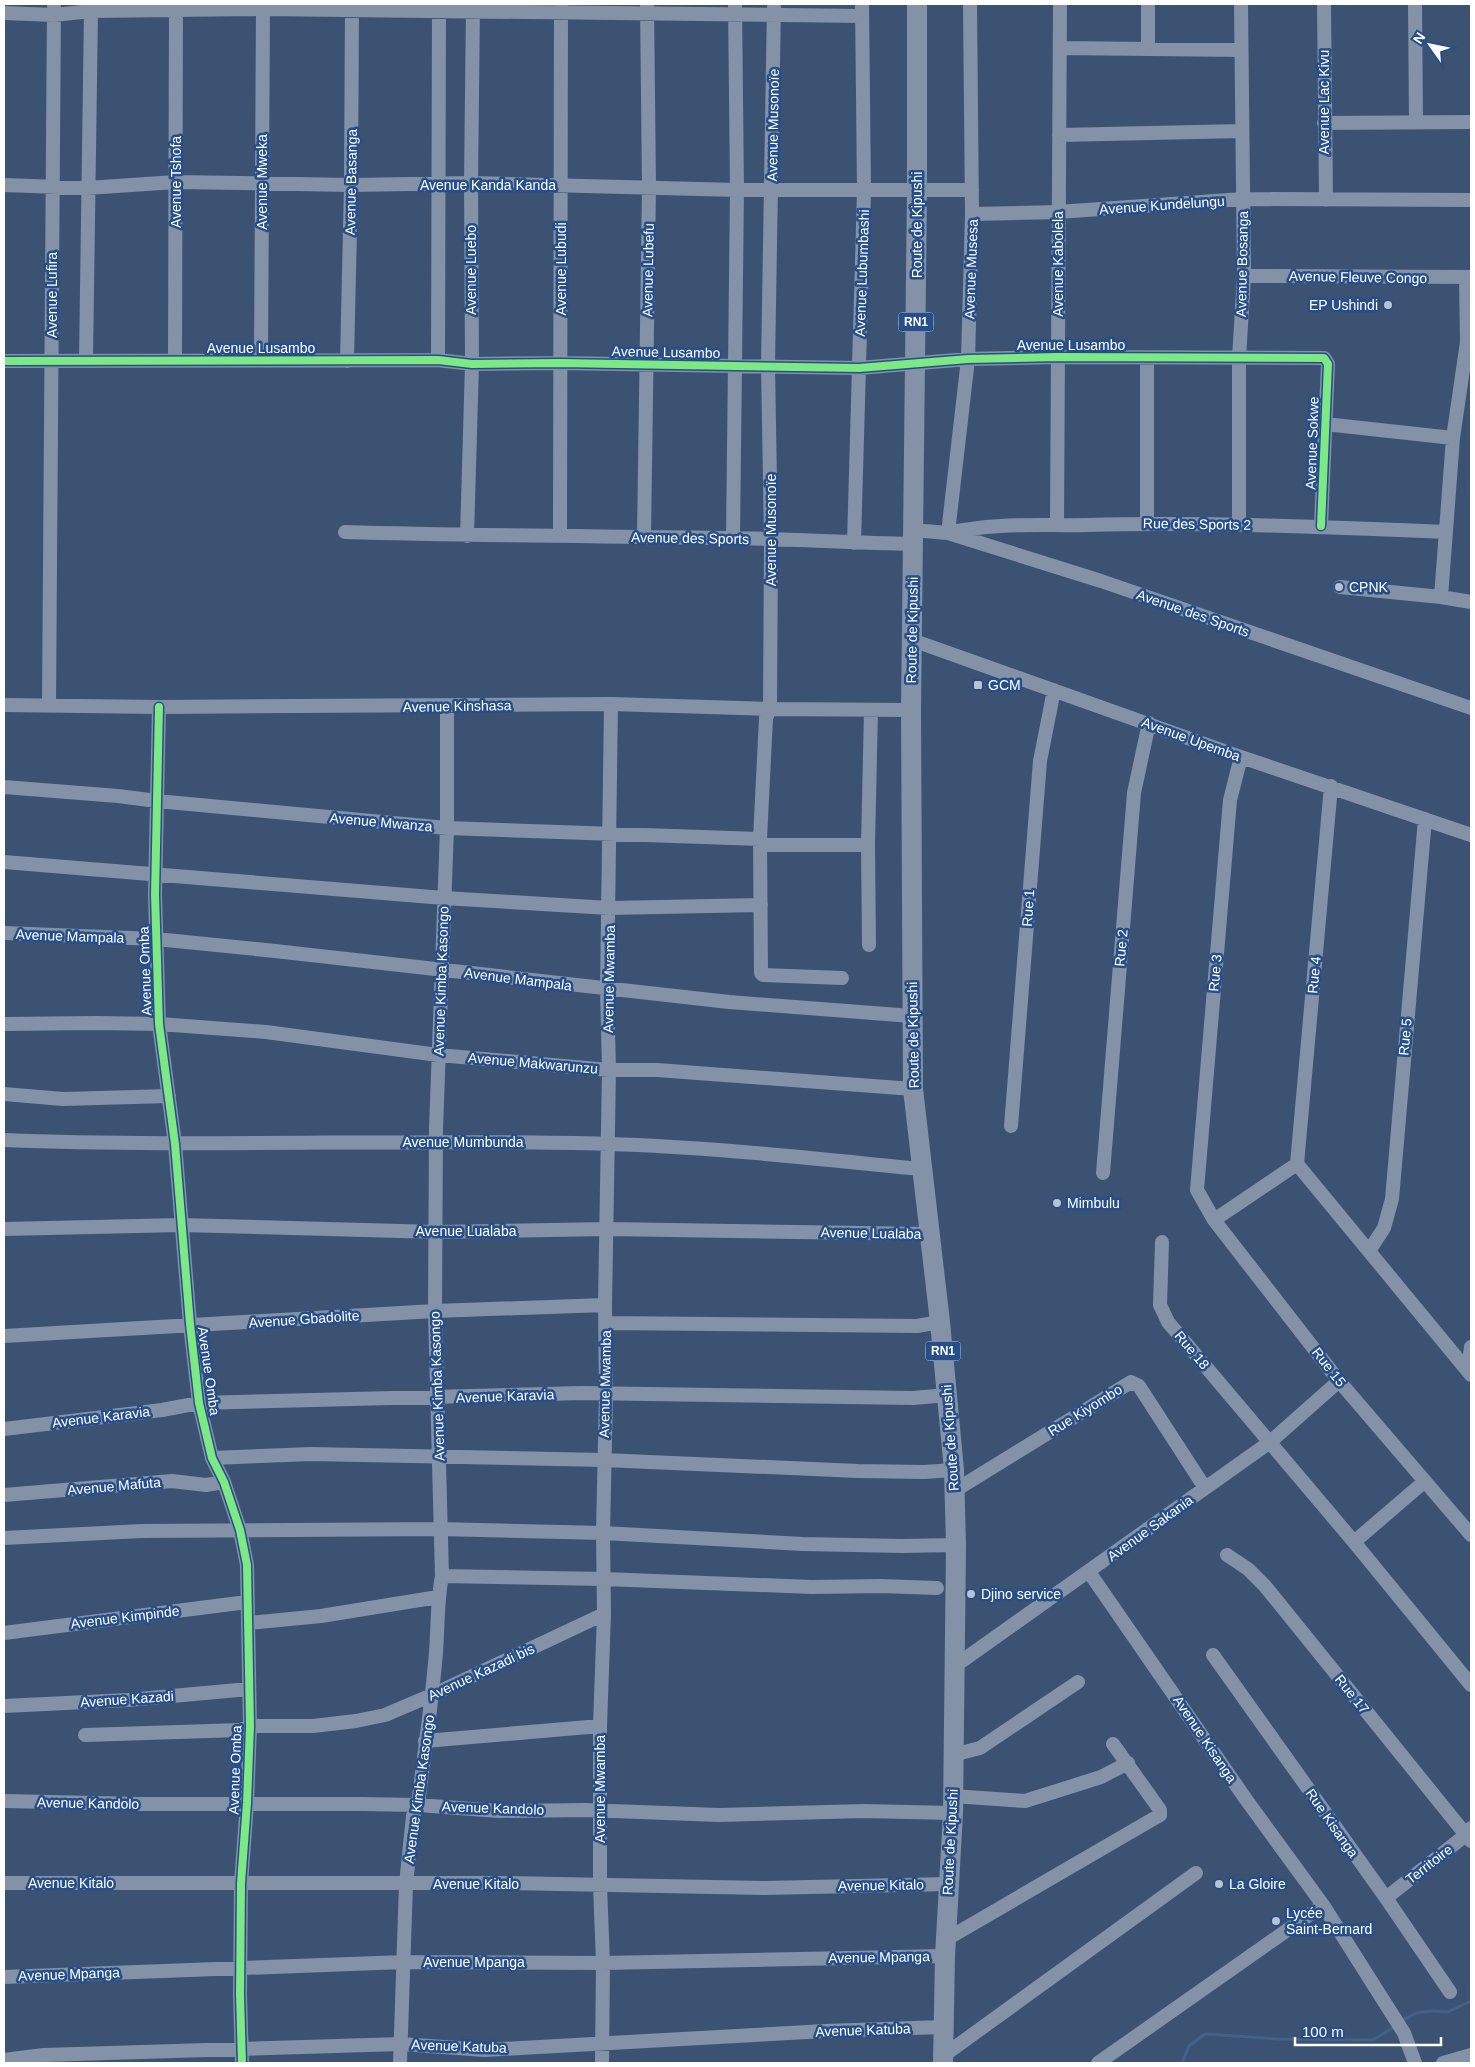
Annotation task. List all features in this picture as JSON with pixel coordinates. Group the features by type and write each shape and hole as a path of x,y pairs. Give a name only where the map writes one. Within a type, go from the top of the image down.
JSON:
{"highway":[{"name":"Route de Kipushi","path":"917,4 916,364 911,710 913,1089 947,1395 954,1470 956,1545 952,1804 945,1948 943,2060"}],"street":[{"name":"Avenue Musesa","path":"948,533 968,359 972,214 970,4"},
{"name":"Avenue Kabolela","path":"1057,525 1060,4"},
{"path":"1148,4 1148,49"},
{"name":"Avenue Bosanga","path":"1239,524 1239,358 1244,276 1241,4"},
{"name":"Avenue Lac Kivu","path":"1324,4 1326,200"},
{"path":"1415,4 1416,122"},
{"path":"4,13 54,9 91,11 176,7 262,6 862,10"},
{"name":"Avenue Mweka","path":"261,359 262,6"},
{"name":"Avenue Tshofa","path":"175,360 176,7"},
{"name":"Avenue Basanga","path":"347,361 352,185 352,7"},
{"path":"438,360 439,7"},
{"name":"Avenue Luebo","path":"467,536 472,364 470,183 473,7"},
{"name":"Avenue Lubudi","path":"560,535 561,8"},
{"name":"Avenue Lufira","path":"49,705 54,9"},
{"name":"Avenue Lubefu","path":"644,537 649,188 647,9"},
{"path":"733,538 737,190 735,10"},
{"name":"Avenue Musonoïe","path":"774,10 768,365 772,540 770,709 766,718 760,842 762,974 842,978"},
{"name":"Avenue Lubumbashi","path":"854,543 864,190 862,10"},
{"path":"86,360 91,11"},
{"path":"1060,48 1241,50"},
{"path":"1324,123 1471,122"},
{"path":"1059,135 1242,131"},
{"name":"Avenue Kanda Kanda","path":"4,185 87,188 176,182 352,185 470,183 737,190 972,190"},
{"name":"Avenue Kundelungu","path":"972,214 1058,212 1243,199 1471,200"},
{"name":"Avenue Fleuve Congo","path":"1244,276 1469,278"},
{"path":"1441,597 1453,438 1467,342 1469,278"},
{"name":"Avenue Lusambo","path":"4,361 438,360 472,364 768,365 859,368 968,359 1057,357 1324,358 1327,360"},
{"path":"1147,523 1148,358"},
{"name":"Avenue Sokwe","path":"1321,526 1327,360"},
{"path":"1325,424 1453,438"},
{"name":"Rue des Sports 2","path":"948,533 977,526 1147,523 1321,526 1446,532"},
{"name":"Avenue des Sports","path":"345,532 467,536 560,535 733,538 854,543 948,533 1101,581 1471,708"},
{"path":"1340,587 1441,597 1471,602"},
{"name":"Avenue Upemba","path":"912,640 1241,757 1471,834"},
{"name":"Rue 1","path":"1011,1126 1040,760 1054,690"},
{"name":"Avenue Kinshasa","path":"4,705 158,707 611,704 770,709 911,710"},
{"name":"Avenue Mwamba","path":"602,2063 603,1962 600,1885 600,1726 604,1614 605,1305 608,1229 606,1144 609,1070 607,990 611,704"},
{"name":"Avenue Kimba Kasongo","path":"400,2063 406,1884 413,1816 418,1805 432,1695 438,1597 442,1576 435,1310 440,969 447,828 447,706"},
{"name":"Avenue Omba","path":"158,707 156,939 159,1024 175,1144 198,1403 212,1458 224,1482 240,1530 247,1565 250,1726 241,1884 242,2063"},
{"path":"869,944 868,845 871,710"},
{"name":"Rue 2","path":"1103,1173 1134,793 1149,723"},
{"name":"Rue 3","path":"1198,1190 1230,800 1241,757"},
{"name":"Rue 4","path":"1297,1164 1331,786"},
{"name":"Avenue Mwanza","path":"4,787 118,796 447,828 868,845"},
{"name":"Rue 5","path":"1370,1251 1384,1228 1392,1199 1425,819"},
{"path":"4,862 444,898 609,908 761,905"},
{"name":"Avenue Mampala","path":"4,933 156,939 440,969 607,990 729,1002 912,1016"},
{"name":"Avenue Makwarunzu","path":"4,1024 159,1024 266,1032 438,1055 609,1070 657,1070 913,1089"},
{"path":"4,1094 63,1099 169,1096"},
{"name":"Avenue Mumbunda","path":"4,1140 175,1144 436,1142 606,1144 689,1147 921,1169"},
{"path":"1214,1220 1297,1164 1470,1373"},
{"name":"Rue 15","path":"1198,1190 1214,1220 1339,1381 1471,1535"},
{"name":"Avenue Lualaba","path":"4,1229 181,1226 437,1232 608,1229 929,1234"},
{"name":"Rue 18","path":"1162,1242 1159,1298 1164,1315 1471,1685"},
{"name":"Avenue Gbadolite","path":"4,1336 190,1324 248,1323 435,1310 605,1305"},
{"path":"606,1323 917,1326 940,1322"},
{"path":"1470,1373 1471,1347"},
{"name":"Avenue Sakania","path":"955,1666 1270,1442 1339,1381"},
{"name":"Rue Kiyombo","path":"954,1491 1130,1382 1139,1386 1205,1488"},
{"name":"Avenue Karavia","path":"4,1429 162,1410 198,1403 582,1393 606,1395 903,1398 947,1395"},
{"path":"212,1458 311,1454 604,1460 858,1471 924,1472 954,1470"},
{"name":"Avenue Mafuta","path":"4,1495 172,1481 206,1485 224,1482"},
{"path":"1354,1542 1425,1481"},
{"path":"4,1538 62,1534 440,1528 603,1533 802,1544 956,1545"},
{"name":"Rue 17","path":"1227,1555 1248,1569 1264,1586 1470,1834"},
{"name":"Avenue Kisanga","path":"1089,1572 1245,1798 1323,1905 1404,2032 1415,2063"},
{"path":"442,1576 604,1579 812,1587 881,1586 936,1588"},
{"path":"248,1623 321,1616 438,1597"},
{"name":"Avenue Kimpinde","path":"4,1633 247,1602"},
{"name":"Avenue Kazadi bis","path":"85,1735 241,1730 250,1726 313,1726 356,1721 385,1715 432,1695 604,1614"},
{"name":"Rue Kisanga","path":"1213,1654 1386,1898 1450,1992"},
{"path":"953,1755 980,1748 1078,1682"},
{"name":"Avenue Kazadi","path":"4,1706 128,1700 249,1689"},
{"path":"425,1740 600,1726"},
{"path":"945,1948 1159,1816 1160,1810 1113,1744"},
{"name":"Avenue Kandolo","path":"4,1801 142,1804 418,1805 499,1811 601,1811 719,1815 863,1811 952,1804 1025,1801 1101,1777 1128,1764"},
{"name":"Territoire","path":"1386,1898 1470,1834"},
{"path":"943,2060 1196,1873"},
{"name":"Avenue Kitalo","path":"4,1883 600,1885 764,1888 948,1884"},
{"path":"1098,2063 1323,1905"},
{"name":"Avenue Mpanga","path":"4,1977 404,1962 603,1962 945,1948"},
{"name":"Avenue Katuba","path":"4,2060 44,2055 401,2044 485,2050 602,2042 944,2027"},
{"path":"1444,2063 1470,2058"}],"waterway":[{"path":"1403,2020 1416,2013 1448,2012 1471,2001"},
{"path":"1182,2063 1189,2046 1205,2034 1278,2039 1373,2040 1394,2027"}],"cycle path":[{"path":"4,361 438,360 472,364 560,363 859,368 968,359 1057,357 1324,358 1328,364 1321,526"},
{"path":"159,707 155,895 159,1024 175,1144 190,1324 199,1403 212,1458 224,1482 240,1530 247,1565 250,1726 241,1883 240,1995 242,2063"}],"place":[{"name":"EP Ushindi","path":"1388,305"},
{"name":"CPNK","path":"1339,587"},
{"name":"GCM","path":"978,685"},
{"name":"Mimbulu","path":"1057,1203"},
{"name":"Djino service","path":"971,1594"},
{"name":"La Gloire","path":"1219,1884"},
{"name":"Lycée Saint-Bernard","path":"1276,1921"}]}
